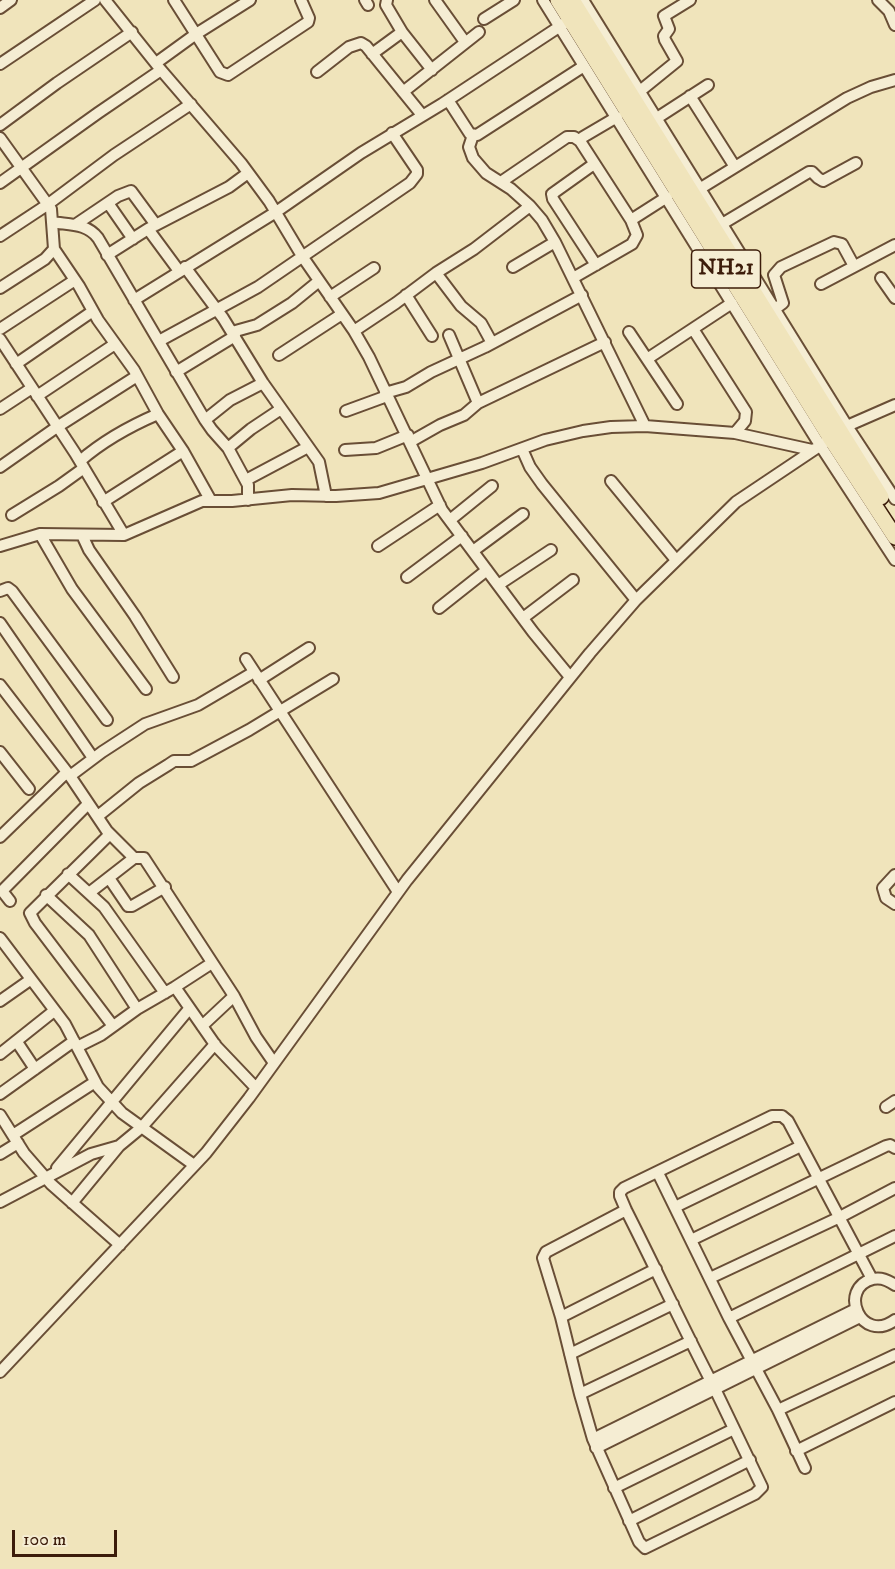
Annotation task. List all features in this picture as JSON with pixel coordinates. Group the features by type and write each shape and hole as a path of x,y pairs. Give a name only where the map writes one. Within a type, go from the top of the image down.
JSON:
{"highway":[{"name":"NH21","path":"558,0 565,23 895,537"},
{"name":"NH21","path":"572,0 718,226 830,438 895,519"}],"street":[{"path":"0,8 11,0"},
{"path":"0,64 95,0"},
{"path":"105,0 249,173 276,212 302,256 354,331 440,506 522,618 570,677"},
{"path":"174,0 220,72 228,75 308,22 309,18 302,0"},
{"path":"0,183 159,67 232,5 250,0"},
{"path":"387,0 386,5 402,32 432,70"},
{"path":"435,0 465,42"},
{"path":"484,19 514,0"},
{"path":"543,0 565,23 584,66 732,303 830,438 895,499"},
{"path":"583,0 701,188 718,226 775,309 830,438 895,560"},
{"path":"640,91 677,61 664,36 669,28 664,16 690,0"},
{"path":"878,0 888,11 895,25"},
{"path":"134,300 276,212 565,23"},
{"path":"0,125 132,32"},
{"path":"372,54 402,32"},
{"path":"403,92 479,32"},
{"path":"317,72 355,44 361,44 372,54 422,115"},
{"path":"473,135 477,135 584,66"},
{"path":"701,188 847,98 890,81"},
{"path":"657,118 708,85"},
{"path":"690,96 735,167"},
{"path":"448,100 473,135"},
{"path":"0,236 47,205 114,155 191,104"},
{"path":"580,141 617,117"},
{"path":"159,341 258,287 360,219 414,178 417,170 392,134"},
{"path":"473,135 469,147 473,158 486,173 530,206 542,220 582,295 645,426"},
{"path":"501,183 567,137 574,137 580,141 636,230 635,239 573,278"},
{"path":"0,138 51,209 54,249 137,376 211,501"},
{"path":"718,226 809,172 823,181 856,163"},
{"path":"594,164 552,194 596,265"},
{"path":"107,255 152,227 229,187 249,173"},
{"path":"75,225 125,192 131,191 152,227 182,269 217,309 263,383 319,462 326,496"},
{"path":"631,220 666,197"},
{"path":"108,203 133,239"},
{"path":"354,331 474,249 530,206"},
{"path":"52,222 92,230 205,420 228,448 248,485 248,500"},
{"path":"513,267 555,242"},
{"path":"775,309 783,303 774,275 781,267 834,242 842,244 854,266"},
{"path":"820,284 895,245"},
{"path":"0,288 45,259 54,249"},
{"path":"330,297 374,268"},
{"path":"436,273 461,306 481,323 492,343"},
{"path":"881,278 893,292"},
{"path":"0,329 75,280"},
{"path":"176,372 233,334 257,325 292,303 319,281"},
{"path":"406,295 432,336"},
{"path":"346,411 406,387 582,295"},
{"path":"647,359 732,303"},
{"path":"16,364 93,311"},
{"path":"279,355 342,314"},
{"path":"693,329 746,412 745,421 735,433"},
{"path":"629,332 677,404"},
{"path":"449,335 478,403"},
{"path":"345,450 376,448 409,439 464,415 478,403 604,342"},
{"path":"1,344 82,464 124,535"},
{"path":"0,409 35,392 115,344"},
{"path":"0,467 57,426 137,376"},
{"path":"205,420 230,400 263,383"},
{"path":"0,1372 194,1165 256,1088 398,892 570,677 636,600 735,502 830,438 895,405"},
{"path":"228,448 281,409"},
{"path":"12,515 59,486 95,449 132,426 158,414"},
{"path":"0,546 40,534 124,535 202,501 248,500 292,495 379,493 522,450 545,440 611,427 645,426 830,438"},
{"path":"246,480 308,447"},
{"path":"522,450 542,484 636,600"},
{"path":"104,502 183,451"},
{"path":"611,480 676,560"},
{"path":"450,520 492,486"},
{"path":"378,546 440,506"},
{"path":"472,551 523,514"},
{"path":"40,534 72,589 146,689"},
{"path":"82,534 89,550 135,616 173,677"},
{"path":"407,577 462,536"},
{"path":"498,585 551,550"},
{"path":"439,608 487,570"},
{"path":"522,618 573,580"},
{"path":"0,591 8,588 12,591 107,720"},
{"path":"0,623 93,758"},
{"path":"0,837 68,774 145,724 198,705 309,648"},
{"path":"246,658 398,892"},
{"path":"98,816 139,783 168,765 174,762 191,761 280,713 333,679"},
{"path":"0,685 68,774 110,834 134,858"},
{"path":"0,752 29,789"},
{"path":"10,901 3,892 4,889 88,804"},
{"path":"110,834 30,913 113,1026"},
{"path":"89,893 134,858 144,858 165,887 274,1063"},
{"path":"68,874 114,919 165,993"},
{"path":"895,875 883,888 886,898 895,904"},
{"path":"109,878 128,906 132,906 165,887"},
{"path":"46,895 89,935 137,1009"},
{"path":"0,938 5,956 30,980 65,1024 95,1082 112,1102 122,1113 194,1165"},
{"path":"0,1094 35,1069 76,1044 113,1026 212,963"},
{"path":"0,1001 30,980"},
{"path":"174,987 215,1044 256,1088"},
{"path":"202,1026 234,996"},
{"path":"49,1175 189,1009"},
{"path":"0,1054 54,1011"},
{"path":"17,1042 35,1069"},
{"path":"72,1203 119,1146 142,1127 215,1044"},
{"path":"0,1154 16,1139 95,1082"},
{"path":"0,1115 16,1139 72,1203 120,1245"},
{"path":"626,1210 543,1256 543,1263 561,1317 579,1394 595,1443 629,1521 639,1542 645,1548 758,1492 761,1485 626,1210 620,1192 772,1116 785,1117 820,1178 872,1280"},
{"path":"692,1240 886,1146 890,1145 895,1148"},
{"path":"0,1203 91,1154 119,1146"},
{"path":"675,1207 801,1146"},
{"path":"658,1173 805,1468"},
{"path":"710,1278 840,1217 895,1188"},
{"path":"729,1318 895,1236"},
{"path":"561,1317 656,1269"},
{"path":"895,1285 886,1280 872,1280 858,1291 855,1300 858,1313 867,1323 876,1326 892,1322 895,1334"},
{"path":"570,1354 673,1304"},
{"path":"595,1443 858,1313"},
{"path":"579,1394 691,1341"},
{"path":"778,1410 895,1355"},
{"path":"796,1451 895,1402"},
{"path":"614,1488 735,1429"},
{"path":"629,1521 750,1461"}]}
